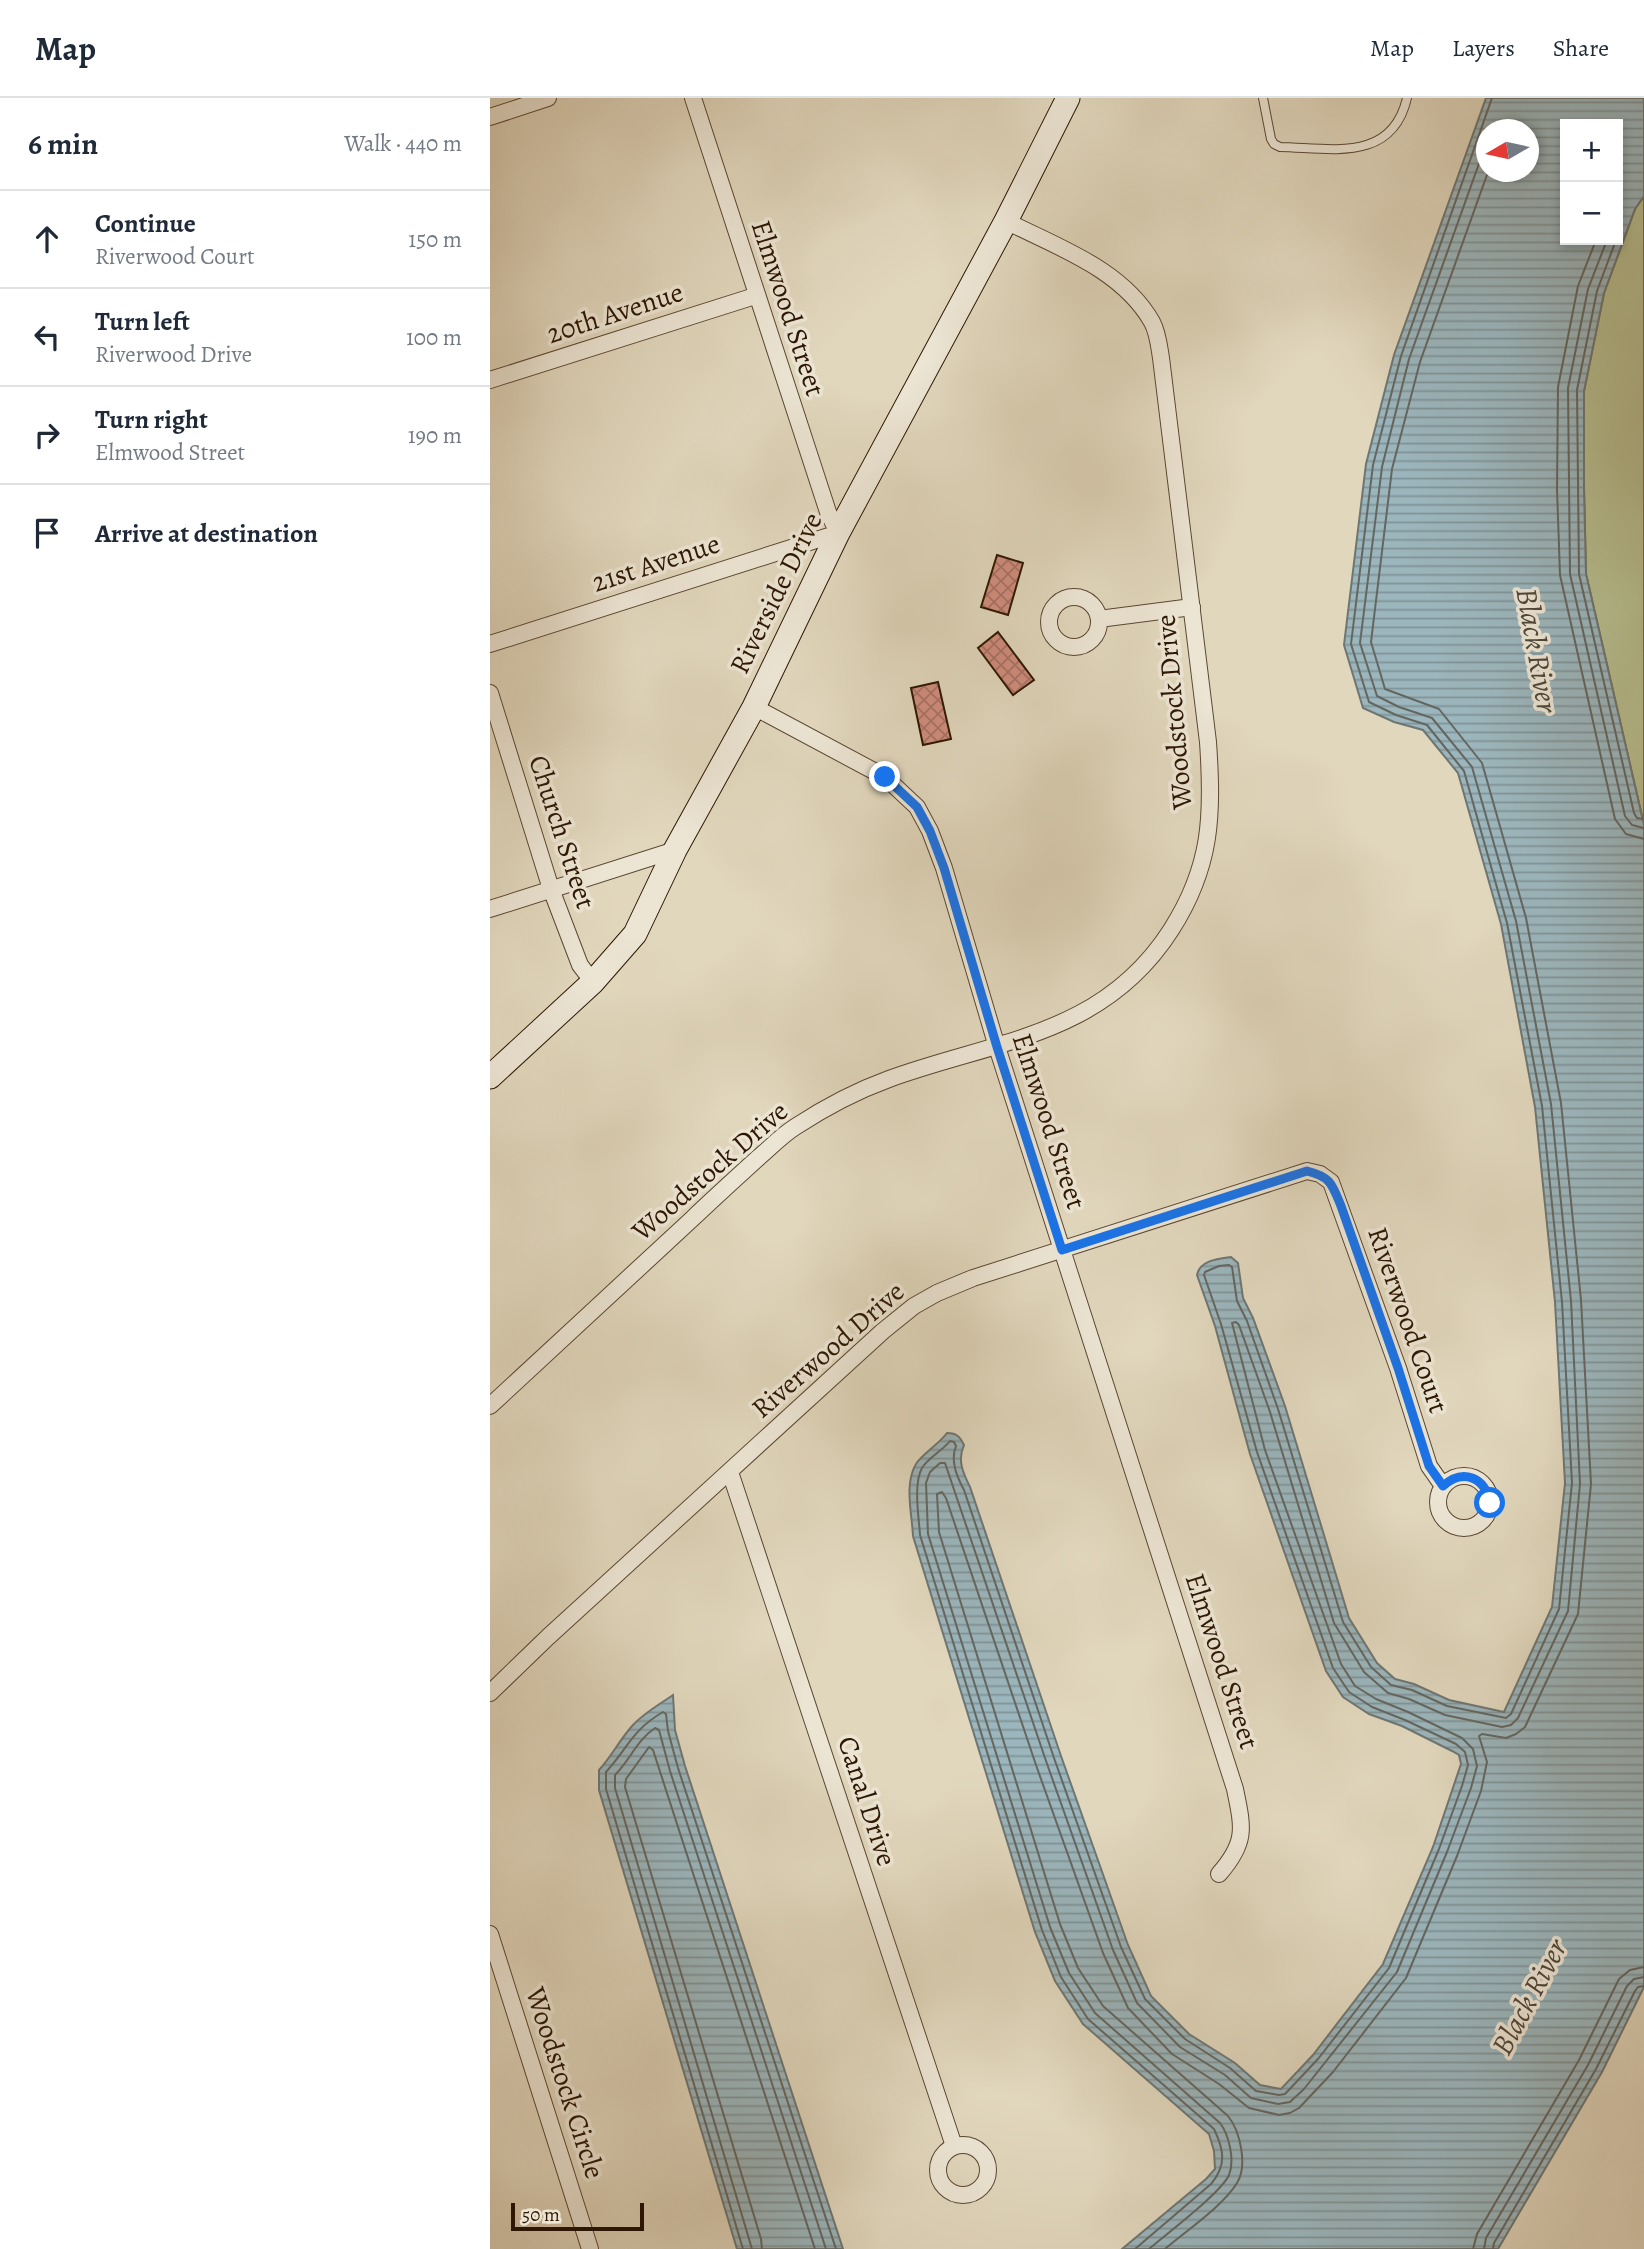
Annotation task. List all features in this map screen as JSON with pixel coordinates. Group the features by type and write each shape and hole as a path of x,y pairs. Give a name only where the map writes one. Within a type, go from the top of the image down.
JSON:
{"street":[{"path":"490,117 548,98"},
{"name":"Elmwood Street","path":"693,98 755,296 828,512 838,533"},
{"name":"Riverside Drive","path":"490,1077 593,982 635,934 675,850 754,707 838,533 1006,221 1068,98"},
{"name":"Woodstock Drive","path":"490,1406 794,1127 851,1094 888,1079 938,1062 997,1047 1084,1013 1127,983 1163,944 1195,886 1209,835 1212,795 1192,607 1156,332 1151,321 1122,284 1093,265 1006,221"},
{"name":"20th Avenue","path":"490,380 755,296"},
{"name":"21st Avenue","path":"490,644 838,533"},
{"path":"1099,619 1192,607"},
{"name":"Church Street","path":"490,694 551,889 580,965 593,982"},
{"name":"Elmwood Street","path":"754,707 885,777 917,807 930,831 944,868 997,1047 1234,1789 1240,1815 1241,1841 1219,1874"},
{"path":"490,909 675,850"},
{"name":"Riverwood Drive","path":"490,1693 883,1331 914,1306 973,1278 1307,1171 1320,1174"},
{"name":"Riverwood Court","path":"1320,1174 1331,1182 1341,1206 1429,1466 1443,1486"},
{"name":"Canal Drive","path":"730,1472 954,2147"},
{"name":"Woodstock Circle","path":"490,1934 590,2249"}],"lane":[{"path":"1263,98 1271,139 1280,147 1359,149 1390,133 1404,114 1407,98"}],"green space":[{"path":"1644,196 1644,825 1586,574 1584,489 1584,391 1604,293 1635,209"}],"water":[{"name":"Black River","path":"1486,98 1644,98 1644,196 1635,209 1623,242 1623,119 1560,119 1560,245 1622,245 1604,293 1584,391 1584,489 1586,574 1644,825 1644,1987 1602,2072 1498,2249 1122,2249 1206,2179 1215,2169 1214,2151 1209,2134 1083,2024 1055,1981 1035,1932 913,1536 910,1481 916,1464 947,1433 958,1436 964,1445 961,1456 963,1472 1128,1945 1151,1996 1189,2034 1235,2063 1260,2085 1281,2089 1313,2055 1383,1964 1433,1847 1461,1764 1459,1755 1452,1751 1402,1726 1369,1714 1343,1697 1326,1671 1250,1454 1215,1326 1197,1275 1202,1266 1210,1261 1231,1257 1238,1263 1243,1298 1285,1406 1349,1618 1377,1663 1395,1679 1414,1684 1449,1700 1504,1712 1552,1607 1565,1483 1555,1302 1535,1107 1501,924 1458,773 1423,730 1394,722 1363,708 1344,645 1366,464 1394,355 1476,126 1476,182 1539,182 1539,119 1478,119"},
{"path":"673,1695 675,1730 685,1766 843,2249 737,2249 599,1790 599,1770 628,1730"}],"building":[{"path":"997,555 1023,563 1008,615 981,607"},
{"path":"998,632 1034,680 1013,695 978,648"},
{"path":"938,682 951,739 923,745 911,688"}],"route":[{"path":"885,777 917,807 930,831 944,868 997,1047 1062,1250 1307,1171 1320,1174 1331,1182 1341,1206 1429,1466 1443,1486 1459,1477 1476,1479 1484,1485 1490,1503"}]}
